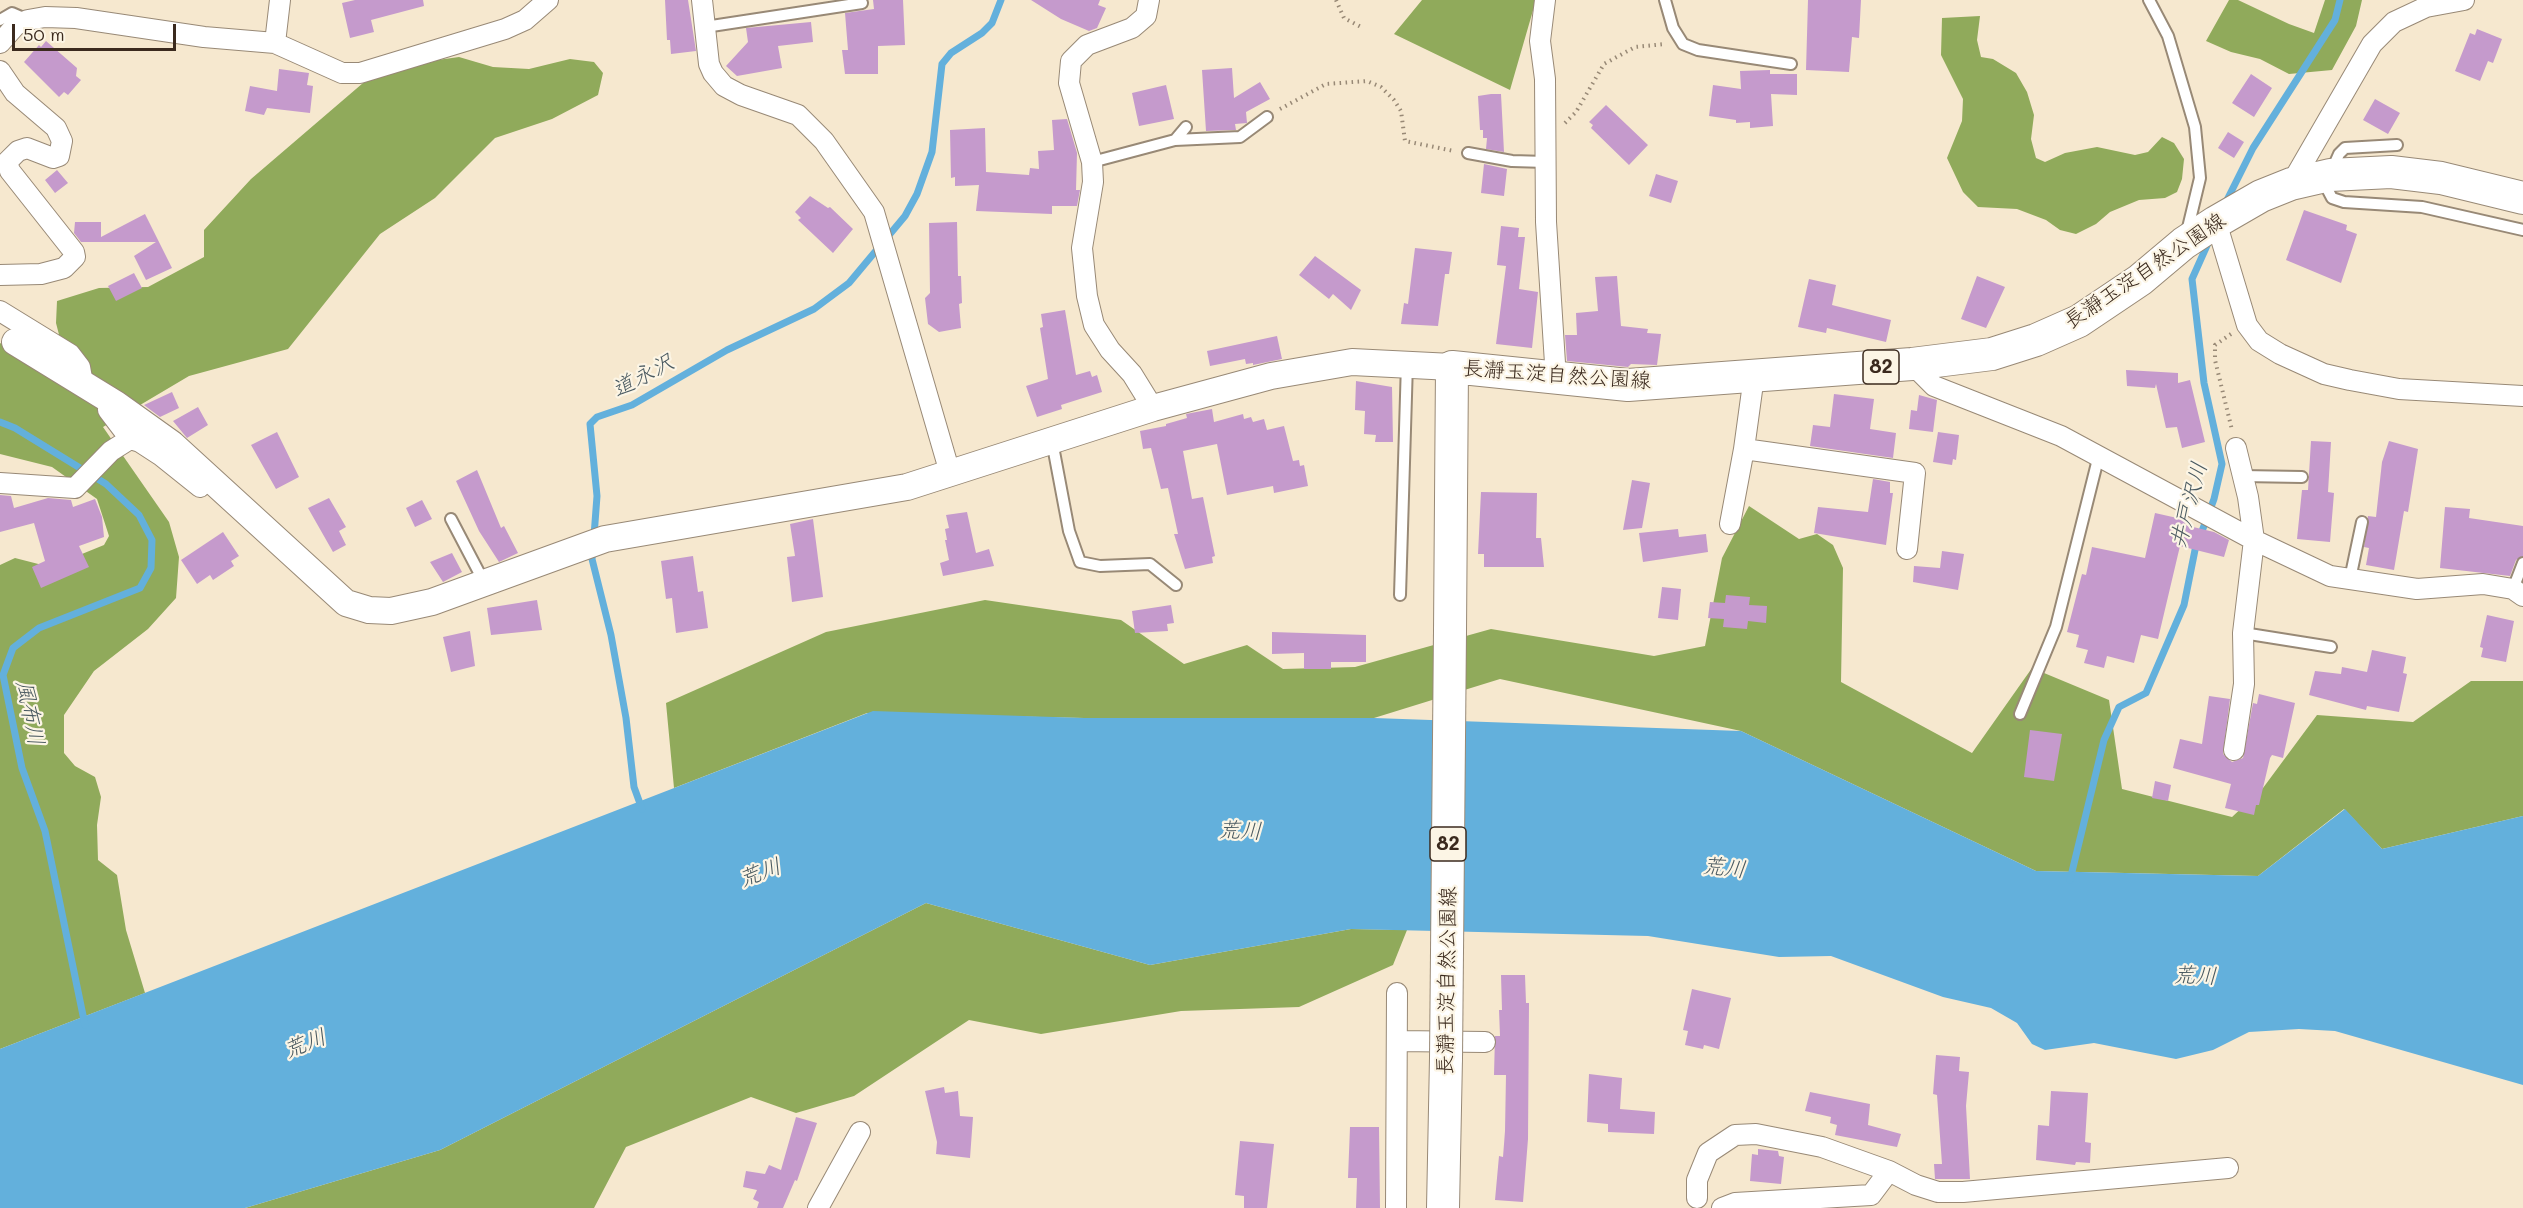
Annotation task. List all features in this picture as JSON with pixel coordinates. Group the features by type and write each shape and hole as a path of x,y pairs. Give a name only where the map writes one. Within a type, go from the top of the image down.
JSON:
{"main road":[{"name":"長瀞玉淀自然公園線","path":"1443,1208 1452,367 1628,385 1912,364 1992,354 2036,340 2079,321 2140,280 2184,243 2216,222 2261,196 2314,178 2391,172 2441,178 2523,198"}],"street":[{"path":"275,43 280,0"},
{"path":"0,43 16,25 28,20 45,17 76,18 204,37 275,43 342,73 360,73 505,29 525,21 548,0"},
{"path":"702,0 709,64 724,86 741,95 798,115 824,141 874,212 950,472"},
{"path":"1149,0 1146,16 1132,28 1087,45 1071,61 1069,83 1092,162 1093,182 1082,248 1094,325 1110,350 1132,374 1153,408"},
{"path":"1545,0 1540,41 1545,79 1546,222 1556,379"},
{"path":"2314,178 2372,44 2394,22 2426,7 2464,0"},
{"path":"0,71 15,93 56,128 62,141 59,156 53,158 27,148 8,158 7,162 16,179 74,252 75,257 64,268 52,271 0,274"},
{"path":"2216,222 2247,325 2259,340 2280,354 2324,374 2399,389 2523,396"},
{"path":"0,311 70,354 80,367 83,384"},
{"path":"8,337 110,400 172,444 346,603 369,610 391,611 432,602 605,539 907,487 1153,408 1283,374 1352,362 1452,367"},
{"path":"1912,364 1934,386 2061,436 2314,570 2330,576 2417,589 2483,584 2518,592"},
{"path":"1730,524 1744,449 1754,376"},
{"path":"110,400 108,411 130,439 140,442 182,470 215,499 232,497"},
{"path":"0,483 75,488 111,451 130,439"},
{"path":"2234,750 2244,684 2243,633 2254,540 2236,447"},
{"path":"1744,449 1915,473 1907,549"},
{"path":"1396,1208 1397,993"},
{"path":"1397,1041 1485,1042"},
{"path":"818,1208 860,1132"},
{"path":"1697,1198 1698,1180 1708,1153 1735,1135 1756,1134 1822,1146 1938,1192 1963,1192 2228,1168"},
{"path":"1722,1208 1735,1203 1871,1195 1889,1171"}],"lane":[{"path":"1665,0 1673,28 1683,44 1698,50 1791,64"},
{"path":"2149,0 2168,36 2195,127 2200,178 2184,243"},
{"path":"705,27 862,3"},
{"path":"0,20 12,13 28,20"},
{"path":"1092,162 1175,140 1240,137 1267,117"},
{"path":"1175,140 1186,127"},
{"path":"2397,145 2345,148 2314,178 2332,198 2344,202 2422,207 2523,230"},
{"path":"1468,153 1512,161 1546,153"},
{"path":"1400,595 1407,363"},
{"path":"1052,441 1069,531 1080,562 1100,566 1150,564 1176,585"},
{"path":"2020,714 2056,627 2099,455"},
{"path":"2242,476 2302,477"},
{"path":"451,519 485,583"},
{"path":"2350,579 2362,522"},
{"path":"2518,592 2523,563"},
{"path":"2243,633 2331,647"}],"path":[{"path":"1336,0 1344,18 1361,27"},
{"path":"1546,153 1576,112 1604,64 1635,47 1683,44"},
{"path":"1267,117 1326,84 1367,81 1381,87 1401,111 1405,141 1468,153"},
{"path":"2236,447 2215,360 2215,345 2232,334 2239,302"}],"green space":[{"path":"1422,0 1536,0 1510,90 1394,34"},
{"path":"2229,0 2238,0 2314,33 2325,0 2362,0 2356,26 2332,70 2289,74 2260,59 2231,52 2206,41"},
{"path":"1980,16 1977,40 1981,57 1993,59 2016,73 2027,92 2034,115 2031,139 2036,158 2045,162 2065,153 2097,147 2135,155 2148,152 2162,137 2174,143 2184,159 2182,179 2177,192 2165,198 2139,200 2110,212 2096,224 2076,234 2060,230 2046,220 2017,209 1978,207 1963,192 1947,158 1962,121 1963,99 1941,55 1942,18"},
{"path":"459,57 493,67 529,69 570,59 594,62 603,73 598,95 552,119 495,138 435,198 380,234 288,349 189,376 103,427 169,522 179,557 176,598 148,629 94,671 64,715 64,753 75,766 95,777 101,797 97,825 98,860 117,875 126,930 145,993 0,1049 0,565 15,558 50,567 104,545 109,536 97,499 52,467 0,454 0,343 43,368 65,358 56,323 57,301 99,288 148,287 204,257 204,230 251,179 363,83 416,63"},
{"path":"1749,506 1799,539 1817,534 1833,545 1843,568 1841,682 1972,753 2032,668 2109,700 2122,789 2232,817 2263,788 2317,715 2413,722 2471,681 2523,681 2523,816 2382,849 2344,809 2258,876 2036,871 1741,731 1500,679 1374,718 1084,718 867,713 674,788 666,703 826,632 985,600 1121,620 1184,664 1247,645 1283,669 1355,667 1491,629 1654,656 1705,646 1722,558"},
{"path":"926,903 1150,965 1351,929 1407,930 1393,965 1299,1007 1181,1011 1041,1034 969,1020 854,1096 796,1113 751,1097 626,1147 594,1208 245,1208 440,1150"}],"water":[{"name":"荒川","path":"873,711 1084,718 1374,718 1741,731 2036,871 2258,876 2345,809 2382,849 2523,816 2523,1085 2335,1031 2299,1029 2249,1032 2213,1050 2176,1059 2094,1043 2045,1050 2032,1044 2017,1023 1991,1008 1943,997 1831,956 1779,957 1648,936 1351,929 1150,965 926,903 440,1150 245,1208 0,1208 0,1049"}],"building":[{"path":"355,0 423,0 424,6 371,20 374,32 350,38 342,3"},
{"path":"665,0 688,0 696,51 671,54 670,40 667,40"},
{"path":"873,0 903,0 905,45 878,46 878,74 845,74 842,50 848,50 845,13 874,9"},
{"path":"1031,0 1100,0 1098,5 1106,8 1097,28 1089,31 1061,19"},
{"path":"1808,0 1861,0 1859,38 1852,37 1849,72 1806,70"},
{"path":"811,22 813,42 778,46 782,68 737,76 726,66 748,42 746,28"},
{"path":"2477,29 2502,39 2493,63 2488,61 2480,81 2455,71 2470,33 2475,35"},
{"path":"46,41 77,68 76,76 81,80 68,95 64,92 59,97 24,62 39,45 41,47"},
{"path":"1232,68 1234,98 1260,82 1270,99 1246,112 1247,123 1235,124 1236,130 1206,131 1202,70"},
{"path":"279,69 309,73 307,85 313,86 310,113 267,108 264,115 245,111 250,86 277,91"},
{"path":"1770,70 1770,74 1797,74 1797,95 1771,94 1773,126 1750,128 1750,122 1736,123 1736,120 1709,116 1713,85 1741,89 1740,71"},
{"path":"2251,74 2272,88 2254,117 2232,103"},
{"path":"1166,85 1174,119 1139,126 1132,93"},
{"path":"1501,94 1504,152 1486,149 1487,138 1483,138 1483,130 1480,130 1478,96"},
{"path":"2375,99 2400,113 2388,134 2363,120"},
{"path":"1606,105 1648,145 1629,165 1591,128 1593,125 1589,122"},
{"path":"1067,119 1077,153 1076,190 1080,190 1077,206 1052,206 1052,214 976,211 979,185 955,186 955,177 951,178 950,130 985,128 986,172 1029,175 1030,168 1039,169 1038,151 1054,150 1052,120"},
{"path":"2228,132 2244,142 2234,158 2218,148"},
{"path":"1484,164 1507,169 1504,196 1481,193"},
{"path":"57,170 68,183 55,193 45,180"},
{"path":"1656,174 1678,181 1671,203 1649,196"},
{"path":"810,196 828,208 830,207 853,229 833,253 798,220 801,218 795,212"},
{"path":"2304,210 2347,225 2346,230 2357,234 2341,283 2286,260"},
{"path":"145,214 172,268 146,280 134,256 156,242 81,242 74,233 75,222 101,222 101,237"},
{"path":"957,222 958,276 961,276 962,303 959,304 961,328 939,332 928,324 925,298 930,293 929,223"},
{"path":"1501,226 1519,228 1518,237 1525,237 1519,289 1538,292 1532,348 1496,344 1506,266 1497,265"},
{"path":"1415,248 1452,252 1449,274 1445,274 1438,326 1401,324 1404,303 1408,304"},
{"path":"1315,256 1361,290 1351,310 1333,294 1329,299 1299,275"},
{"path":"134,273 142,288 116,301 108,286"},
{"path":"1617,276 1621,326 1648,329 1647,333 1661,334 1657,365 1631,364 1628,367 1567,361 1565,335 1577,335 1576,313 1598,311 1595,277"},
{"path":"1977,276 2005,287 1986,328 1961,319"},
{"path":"1809,279 1836,285 1832,305 1891,320 1886,342 1827,328 1826,333 1798,327"},
{"path":"1065,310 1076,375 1090,371 1092,377 1097,375 1102,392 1061,405 1062,409 1037,417 1026,386 1048,379 1040,328 1043,327 1041,314"},
{"path":"1277,336 1282,359 1253,365 1253,363 1246,364 1245,359 1210,366 1207,351"},
{"path":"2126,370 2178,373 2178,383 2190,380 2205,442 2182,448 2177,427 2166,428 2156,384 2155,388 2127,386"},
{"path":"1356,381 1392,387 1393,442 1375,442 1376,435 1364,434 1365,411 1355,410"},
{"path":"172,392 179,408 160,417 144,405"},
{"path":"1834,394 1874,399 1870,429 1896,433 1893,458 1810,446 1813,425 1830,427"},
{"path":"1919,395 1937,400 1933,432 1909,429 1911,410 1917,411"},
{"path":"198,407 208,425 187,438 173,421"},
{"path":"1212,409 1214,422 1243,414 1244,419 1251,417 1253,422 1264,419 1267,430 1284,426 1293,461 1299,460 1300,466 1304,465 1308,486 1274,493 1273,486 1227,495 1217,444 1183,451 1192,499 1203,497 1215,556 1212,557 1213,563 1185,569 1174,534 1178,534 1168,488 1161,489 1151,448 1143,449 1140,431 1166,426 1166,424 1187,418 1186,414"},
{"path":"277,432 299,477 276,489 251,445"},
{"path":"1938,432 1959,435 1956,460 1953,459 1952,465 1933,462"},
{"path":"2311,441 2331,442 2328,492 2334,493 2330,542 2297,539 2302,490 2308,490"},
{"path":"2389,441 2418,449 2408,512 2404,511 2394,570 2366,565 2369,548 2364,547 2368,516 2376,517 2382,462"},
{"path":"477,470 501,528 504,526 518,553 499,562 479,531 456,481"},
{"path":"1873,479 1890,482 1890,493 1893,493 1886,545 1814,533 1818,507 1868,512"},
{"path":"1632,480 1650,483 1642,528 1623,530"},
{"path":"1481,492 1537,493 1536,538 1541,538 1544,567 1484,567 1484,554 1478,554"},
{"path":"0,495 11,496 14,508 48,498 71,500 73,507 95,499 102,517 104,537 79,546 89,567 41,588 32,567 45,561 34,523 0,532"},
{"path":"329,498 346,527 339,531 346,545 333,552 308,508"},
{"path":"422,500 432,519 415,527 406,508"},
{"path":"2445,507 2470,509 2469,518 2523,526 2523,556 2516,560 2510,576 2440,568"},
{"path":"967,512 976,553 989,549 994,566 943,576 940,563 949,560 945,540 947,540 945,529 949,528 946,515"},
{"path":"2155,513 2186,520 2185,525 2214,532 2229,540 2224,557 2180,546 2158,639 2141,635 2134,663 2107,656 2104,668 2084,663 2088,650 2076,647 2079,635 2067,632 2082,574 2086,575 2092,547 2145,558"},
{"path":"813,519 823,597 792,602 787,557 795,556 790,524"},
{"path":"1678,529 1679,537 1706,534 1708,552 1643,562 1639,533"},
{"path":"223,532 239,556 231,561 234,566 213,580 210,575 197,584 181,560"},
{"path":"1942,551 1964,554 1958,590 1913,582 1914,566 1940,568"},
{"path":"452,553 462,572 443,582 430,562"},
{"path":"693,556 698,592 703,591 708,628 676,633 672,598 666,599 661,561"},
{"path":"1662,587 1681,589 1678,620 1658,618"},
{"path":"1726,595 1750,597 1749,605 1767,606 1766,623 1748,621 1747,629 1723,627 1724,619 1708,618 1710,602 1725,603"},
{"path":"537,600 542,630 491,635 487,608"},
{"path":"1171,605 1174,623 1167,624 1168,631 1135,633 1132,611"},
{"path":"2487,615 2514,621 2506,662 2481,657 2483,648 2480,647"},
{"path":"470,631 475,666 451,672 443,637"},
{"path":"1272,632 1366,635 1366,662 1331,662 1331,669 1304,669 1304,653 1272,654"},
{"path":"2372,650 2406,657 2403,673 2407,674 2399,712 2367,706 2366,710 2309,695 2315,671 2341,674 2342,667 2367,672"},
{"path":"2259,694 2295,703 2283,758 2272,755 2270,758 2259,805 2256,805 2254,815 2225,808 2231,784 2173,768 2180,739 2202,744 2209,696 2230,699 2223,754 2232,762 2243,758 2253,703 2257,704"},
{"path":"2030,730 2062,734 2054,781 2024,777"},
{"path":"2155,781 2171,785 2168,801 2152,798"},
{"path":"1501,975 1525,975 1526,1003 1529,1003 1528,1139 1523,1202 1495,1200 1499,1156 1503,1157 1505,1131 1506,1075 1494,1075 1495,1036 1500,1036 1499,1010 1502,1010"},
{"path":"1692,989 1731,998 1719,1049 1704,1045 1703,1049 1685,1045 1688,1031 1683,1030"},
{"path":"1936,1055 1960,1057 1959,1071 1969,1072 1966,1106 1970,1179 1935,1179 1934,1164 1942,1164 1937,1095 1933,1094"},
{"path":"1589,1074 1622,1078 1620,1109 1655,1112 1654,1134 1608,1132 1608,1124 1587,1122"},
{"path":"944,1087 945,1093 958,1091 960,1116 973,1117 970,1158 936,1154 937,1142 925,1091"},
{"path":"2051,1091 2088,1093 2085,1142 2091,1143 2090,1163 2076,1162 2075,1165 2036,1160 2038,1125 2049,1126"},
{"path":"1810,1092 1870,1104 1868,1125 1901,1134 1897,1147 1835,1135 1837,1125 1830,1123 1831,1117 1805,1111"},
{"path":"796,1117 817,1123 797,1181 795,1180 783,1208 757,1208 759,1202 753,1199 757,1190 743,1187 746,1171 765,1174 769,1165 781,1170"},
{"path":"1350,1127 1379,1127 1380,1208 1356,1208 1357,1178 1348,1178"},
{"path":"1240,1141 1274,1144 1267,1208 1244,1208 1244,1196 1235,1195"},
{"path":"1758,1149 1778,1151 1779,1156 1784,1157 1781,1184 1750,1181 1752,1154 1758,1155"}],"waterway":[{"name":"道永沢","path":"594,536 597,496 590,424 597,417 632,405 727,350 814,309 849,283 905,216 917,194 932,152 942,64 951,53 982,33 992,23 1001,0"},
{"name":"井戸沢川","path":"2224,206 2253,148 2335,20 2340,0"},
{"name":"井戸沢川","path":"2070,880 2104,740 2119,707 2146,693 2184,605 2195,550 2214,499 2222,464 2204,383 2192,279 2209,241"},
{"name":"風布川","path":"0,422 15,428 106,484 139,515 152,540 151,568 140,588 39,628 13,648 3,675 22,768 45,831 85,1025"},
{"name":"道永沢","path":"593,550 592,559 611,635 626,718 634,787 642,809"}]}
